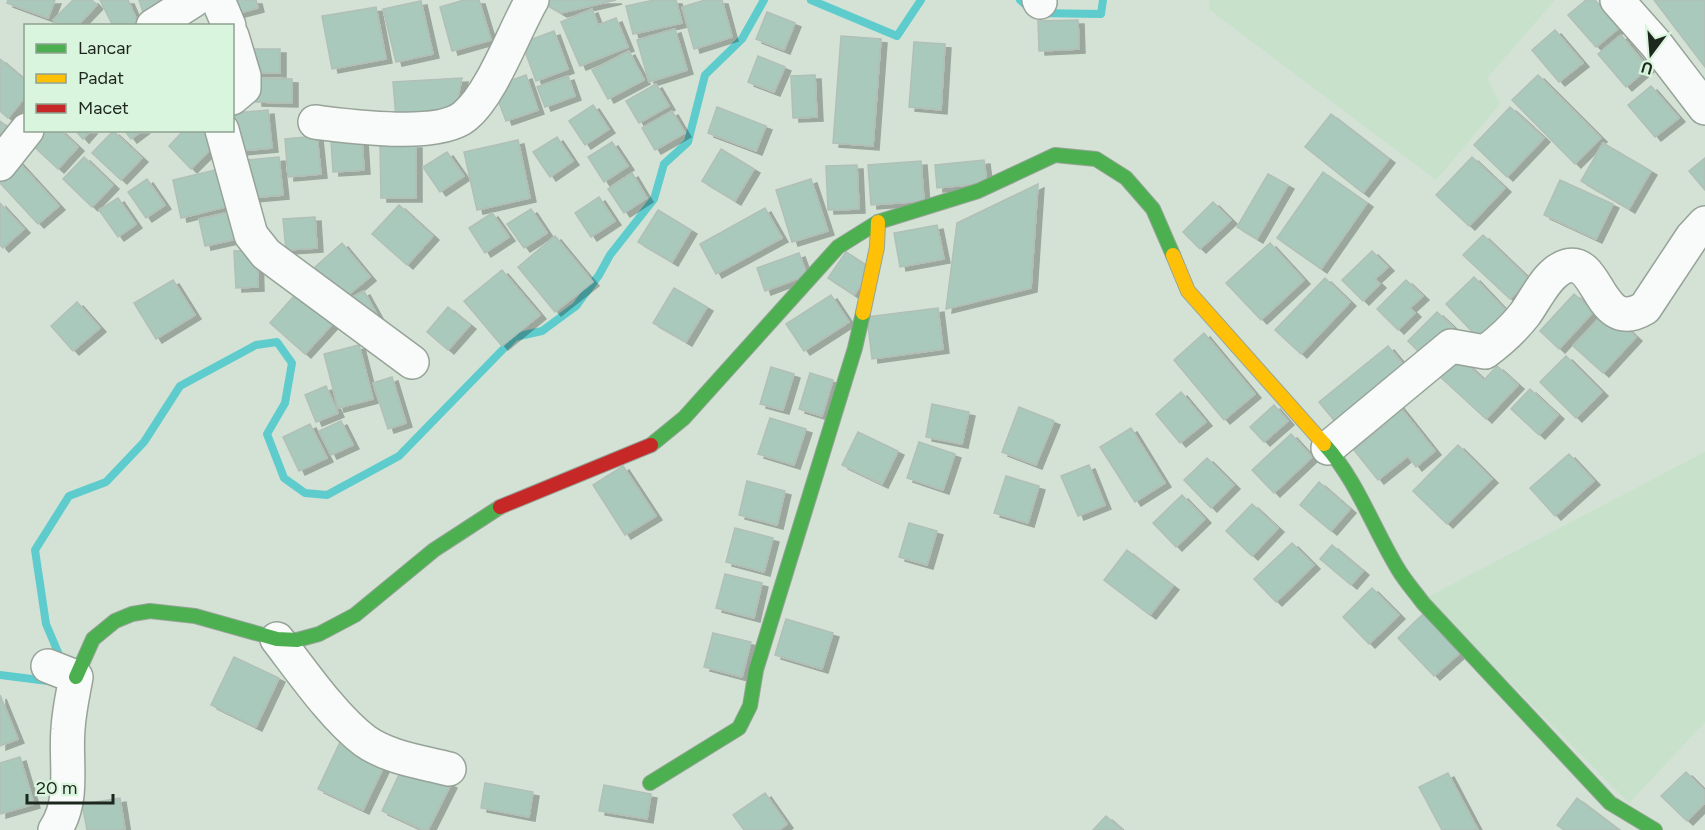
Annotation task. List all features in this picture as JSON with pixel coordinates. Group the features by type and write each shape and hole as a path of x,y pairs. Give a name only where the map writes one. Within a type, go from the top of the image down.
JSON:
{"street":[{"path":"156,24 194,0"},
{"path":"218,0 228,24"},
{"path":"315,122 376,129 434,127 460,120 472,109 486,89 532,0"},
{"path":"1617,0 1656,44 1705,108"},
{"path":"234,43 244,76 244,88 234,96"},
{"path":"0,164 25,132"},
{"path":"223,132 251,235 266,254 412,362"},
{"path":"55,830 64,816 67,795 68,728 64,672 103,629 115,621 150,611 195,616 277,639 297,640 320,633 355,615 434,550 496,508 656,443 684,418 754,343 838,247 879,222 978,191 1055,155 1096,159 1126,178 1153,209 1188,291 1328,448 1375,523 1398,569 1423,603 1610,803 1655,830"},
{"path":"650,783 740,728 750,706 756,670 855,348 877,247 879,222"},
{"path":"1328,448 1451,346 1485,352 1494,346 1524,315 1554,273 1567,266 1577,266 1587,273 1609,307 1621,313 1635,314 1645,308 1692,237 1705,223"},
{"path":"277,639 337,713 366,741 397,756 449,769"}],"shaded area":[{"path":"1210,0 1555,0 1487,78 1500,104 1436,180 1209,9"},
{"path":"1705,452 1705,722 1629,803 1426,598"}],"building":[{"path":"8,0 55,0 48,18 7,3"},
{"path":"73,0 92,0 97,5 79,24 57,24 53,20"},
{"path":"100,0 128,0 138,23 112,24"},
{"path":"139,0 173,0 145,18"},
{"path":"232,0 256,0 258,8 235,14"},
{"path":"464,0 479,0 491,40 452,51 440,7"},
{"path":"547,0 616,0 561,13 544,3"},
{"path":"654,0 676,0 682,23 633,34 626,6"},
{"path":"705,0 722,0 732,37 694,49 682,7"},
{"path":"1586,0 1595,0 1619,28 1596,47 1568,15"},
{"path":"1654,0 1705,0 1705,67"},
{"path":"421,1 433,54 396,62 383,9"},
{"path":"376,7 386,59 332,69 322,16"},
{"path":"592,9 598,25 616,18 628,47 580,66 561,22"},
{"path":"767,12 795,23 784,50 756,39"},
{"path":"1078,20 1079,49 1039,51 1038,21"},
{"path":"675,29 687,70 649,82 637,40"},
{"path":"1555,30 1583,63 1559,82 1532,50"},
{"path":"554,31 568,69 536,81 522,43"},
{"path":"1621,35 1648,68 1626,87 1598,54"},
{"path":"841,36 881,39 873,146 833,143"},
{"path":"914,42 945,44 941,110 909,107"},
{"path":"244,49 280,49 280,73 244,73"},
{"path":"629,51 644,80 608,99 592,70"},
{"path":"758,56 785,67 774,92 748,82"},
{"path":"0,59 24,79 24,98 8,118 0,111"},
{"path":"526,75 538,110 506,121 493,87"},
{"path":"815,75 817,117 793,118 791,76"},
{"path":"1538,75 1601,138 1575,164 1512,100"},
{"path":"568,76 575,96 545,107 537,87"},
{"path":"256,78 292,79 292,103 256,102"},
{"path":"462,78 454,115 396,118 393,82"},
{"path":"656,84 669,106 639,123 626,101"},
{"path":"1651,86 1679,118 1655,137 1628,105"},
{"path":"593,105 609,129 585,145 569,121"},
{"path":"717,107 766,126 756,151 708,133"},
{"path":"1510,107 1544,138 1507,177 1474,145"},
{"path":"268,110 272,148 239,151 235,113"},
{"path":"672,111 685,133 655,150 642,128"},
{"path":"1331,114 1389,159 1363,193 1305,147"},
{"path":"0,121 10,129 0,142"},
{"path":"36,132 62,132 78,147 58,169 28,141"},
{"path":"77,132 89,132 83,139"},
{"path":"114,132 142,158 121,180 92,153"},
{"path":"126,132 140,132 131,139"},
{"path":"182,132 205,132 216,144 191,169 169,146"},
{"path":"317,136 321,174 288,177 285,139"},
{"path":"557,137 573,161 550,177 533,152"},
{"path":"362,138 364,170 333,172 331,140"},
{"path":"518,140 530,198 477,210 464,152"},
{"path":"612,142 628,166 604,182 588,157"},
{"path":"1603,143 1651,171 1629,209 1581,181"},
{"path":"380,144 416,144 416,198 381,198"},
{"path":"721,149 754,169 735,201 702,181"},
{"path":"447,152 464,176 440,192 423,167"},
{"path":"14,157 59,206 38,224 0,183 0,170"},
{"path":"84,157 113,185 92,207 63,179"},
{"path":"279,157 283,195 251,198 247,160"},
{"path":"1472,157 1505,188 1469,226 1436,195"},
{"path":"1705,158 1705,190 1689,171"},
{"path":"984,160 987,183 937,188 935,165"},
{"path":"921,161 924,201 871,205 868,165"},
{"path":"857,165 859,209 828,210 826,166"},
{"path":"228,167 237,204 181,218 173,180"},
{"path":"1323,172 1367,203 1321,269 1277,238"},
{"path":"632,173 647,198 624,213 608,189"},
{"path":"1268,174 1288,185 1257,239 1237,227"},
{"path":"147,179 165,205 146,218 128,192"},
{"path":"811,179 828,231 792,242 776,190"},
{"path":"1560,180 1613,204 1596,239 1544,215"},
{"path":"1038,184 1031,288 946,309 957,223"},
{"path":"599,197 615,221 591,237 575,213"},
{"path":"118,198 136,224 118,237 99,210"},
{"path":"1213,202 1231,220 1200,249 1183,232"},
{"path":"0,203 24,229 3,248 0,245"},
{"path":"399,205 433,236 407,265 372,234"},
{"path":"765,208 782,238 716,274 700,244"},
{"path":"531,209 547,233 524,248 507,224"},
{"path":"658,210 691,230 672,262 638,242"},
{"path":"235,211 241,238 205,246 199,219"},
{"path":"492,213 509,237 485,253 469,228"},
{"path":"315,217 317,248 286,250 283,219"},
{"path":"937,225 944,259 900,267 894,233"},
{"path":"1483,235 1529,279 1510,299 1463,255"},
{"path":"555,236 593,282 555,312 518,267"},
{"path":"342,243 370,277 342,300 315,267"},
{"path":"1270,243 1304,280 1261,320 1226,283"},
{"path":"257,250 258,287 236,288 234,251"},
{"path":"1372,251 1388,267 1375,279 1380,284 1363,301 1342,280"},
{"path":"846,252 872,269 854,295 828,278"},
{"path":"799,253 807,275 765,291 757,268"},
{"path":"502,270 540,315 502,346 464,301"},
{"path":"1474,277 1509,314 1481,341 1446,304"},
{"path":"1325,278 1350,302 1301,354 1275,330"},
{"path":"173,280 195,315 156,339 134,303"},
{"path":"1406,280 1423,296 1410,308 1415,313 1398,330 1377,309"},
{"path":"302,287 337,319 305,354 270,323"},
{"path":"674,288 707,307 686,342 653,323"},
{"path":"364,291 381,322 343,302"},
{"path":"1574,294 1594,311 1559,349 1540,331"},
{"path":"831,295 849,322 804,351 786,324"},
{"path":"77,302 100,328 73,351 51,326"},
{"path":"448,307 470,325 448,350 427,332"},
{"path":"938,308 943,349 872,359 867,317"},
{"path":"1607,310 1636,337 1603,373 1573,346"},
{"path":"1437,312 1454,328 1441,340 1429,362 1408,341"},
{"path":"1204,333 1255,394 1224,420 1174,360"},
{"path":"359,345 373,399 338,408 324,354"},
{"path":"1388,346 1411,374 1342,430 1319,402"},
{"path":"1454,352 1484,380 1497,366 1518,385 1486,419 1435,372"},
{"path":"1566,356 1602,392 1576,418 1540,382"},
{"path":"771,367 794,374 783,410 760,404"},
{"path":"810,373 833,380 822,416 799,409"},
{"path":"392,377 406,423 388,429 373,383"},
{"path":"326,386 338,413 316,422 305,395"},
{"path":"1530,389 1558,415 1539,435 1511,409"},
{"path":"1181,392 1206,422 1180,443 1156,414"},
{"path":"1396,402 1435,451 1416,467 1408,456 1378,480 1354,450 1385,425 1378,416"},
{"path":"932,404 969,412 962,444 926,437"},
{"path":"1274,405 1288,421 1264,442 1250,427"},
{"path":"1019,407 1054,421 1036,465 1002,452"},
{"path":"770,418 806,429 794,465 758,454"},
{"path":"341,421 353,445 331,455 319,431"},
{"path":"310,424 327,458 299,471 283,437"},
{"path":"1131,428 1165,483 1135,502 1100,447"},
{"path":"858,432 898,451 882,484 842,465"},
{"path":"1291,434 1312,457 1274,493 1252,470"},
{"path":"919,442 955,454 943,490 907,478"},
{"path":"1458,445 1492,479 1447,524 1413,491"},
{"path":"1569,454 1594,481 1555,516 1530,488"},
{"path":"1207,458 1234,485 1211,508 1184,480"},
{"path":"1089,465 1105,505 1078,516 1061,476"},
{"path":"623,466 656,516 625,535 593,485"},
{"path":"1006,476 1039,486 1028,523 994,513"},
{"path":"747,481 785,491 777,525 739,515"},
{"path":"1319,482 1350,509 1331,531 1300,505"},
{"path":"1182,495 1205,519 1176,547 1153,523"},
{"path":"1252,504 1278,528 1252,556 1226,531"},
{"path":"909,523 937,531 927,565 899,557"},
{"path":"735,528 773,538 764,572 726,562"},
{"path":"1292,543 1314,565 1276,602 1254,579"},
{"path":"1332,545 1363,571 1351,585 1320,559"},
{"path":"1127,550 1173,586 1150,615 1104,580"},
{"path":"725,574 762,583 754,618 716,608"},
{"path":"1372,588 1399,615 1369,644 1343,617"},
{"path":"1424,613 1461,652 1434,676 1398,638"},
{"path":"786,619 833,633 822,669 775,655"},
{"path":"713,633 751,642 742,677 704,667"},
{"path":"234,657 279,678 256,727 211,705"},
{"path":"0,695 18,739 0,746"},
{"path":"341,740 386,762 363,810 318,789"},
{"path":"20,757 34,804 0,814 0,763"},
{"path":"405,762 451,784 428,830 423,830 382,811"},
{"path":"1686,772 1705,791 1705,803 1687,821 1661,796"},
{"path":"1448,773 1478,830 1442,830 1419,787"},
{"path":"485,783 533,792 529,817 481,808"},
{"path":"604,785 651,794 647,819 599,811"},
{"path":"765,793 787,824 779,830 744,830 733,815"},
{"path":"120,798 125,830 87,830 82,804"},
{"path":"1577,798 1619,830 1564,830 1557,825"},
{"path":"1106,816 1122,830 1093,830"}],"waterway":[{"path":"57,662 60,657 46,624 35,550 69,496 106,482 144,442 180,386 256,345 277,342 292,363 285,403 267,434 284,478 305,493 327,495 399,456 515,337 542,331 576,306 599,275 610,255 654,199 664,164 688,142 705,75 742,39 764,0"},
{"path":"811,0 897,36 921,0"},
{"path":"1020,0 1035,13 1101,14 1103,0"},
{"path":"0,675 48,681 49,679"}],"traffic: fast":[{"path":"651,445 684,418 838,247 878,222 978,191 1055,155 1096,159 1126,178 1153,209 1173,255"},
{"path":"650,783 739,728 750,706 756,670 855,348 863,313"},
{"path":"1324,444 1346,473 1398,569 1423,603 1610,803 1655,830"},
{"path":"76,677 93,639 115,621 132,614 150,611 195,616 277,639 297,640 319,634 355,615 434,550 500,507"}],"traffic: slow":[{"path":"863,313 877,247 878,222"},
{"path":"1173,255 1188,291 1324,444"}],"traffic: jam":[{"path":"500,507 651,445"}]}
